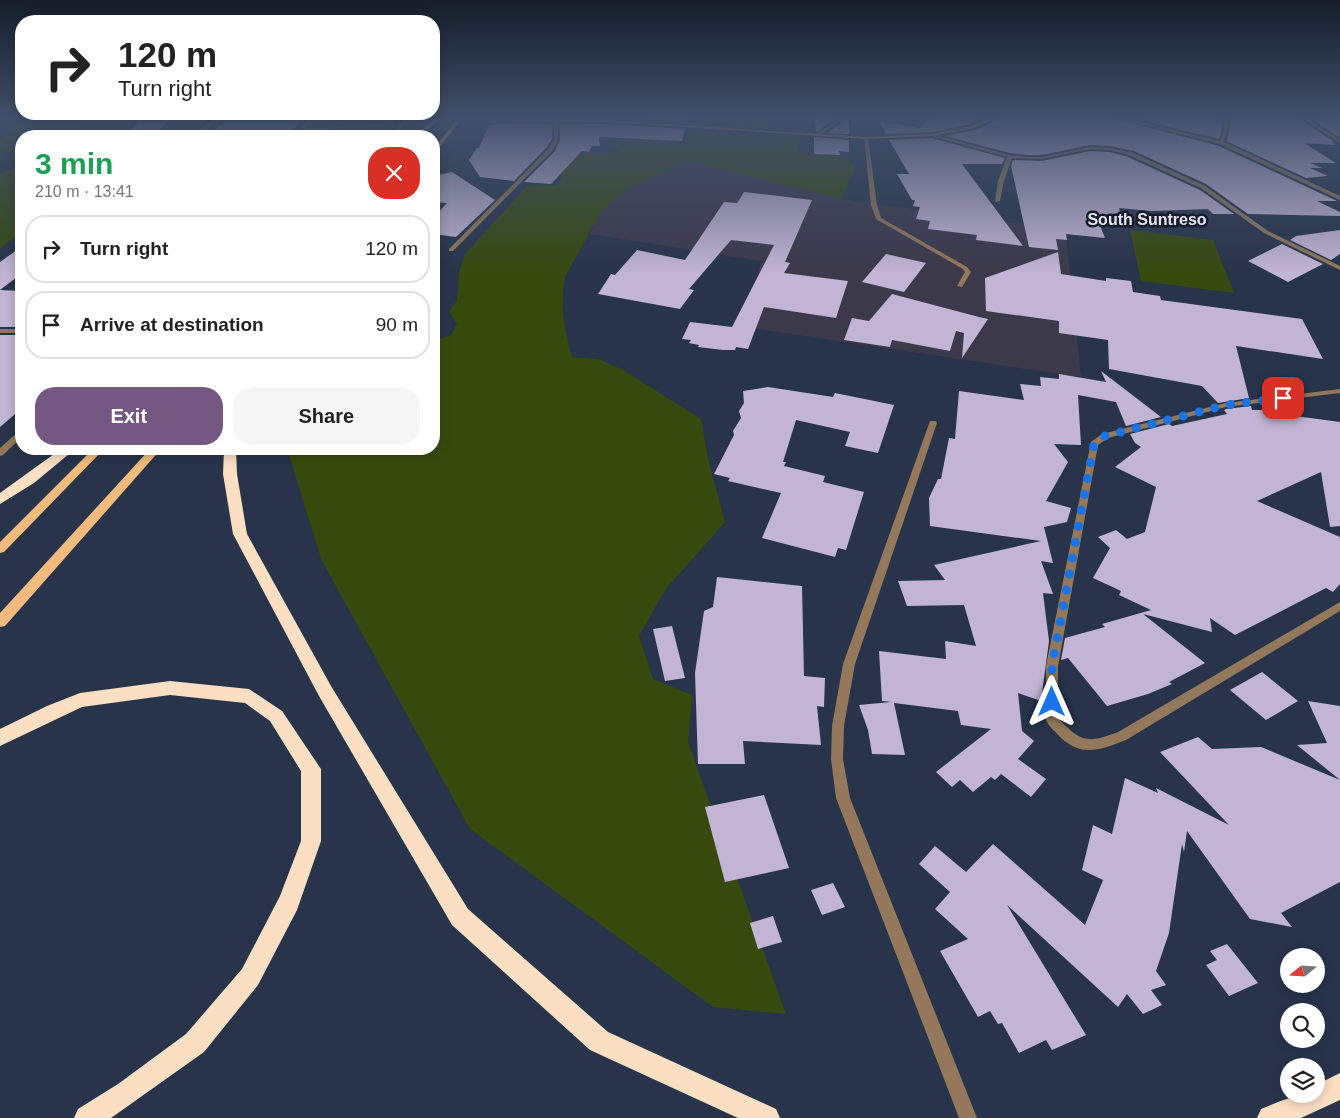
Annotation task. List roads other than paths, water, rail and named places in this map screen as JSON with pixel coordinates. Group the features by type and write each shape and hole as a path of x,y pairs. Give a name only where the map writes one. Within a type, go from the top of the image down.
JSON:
{"highway":[{"path":"0,499 61,455"},
{"path":"230,455 230,474 240,534 325,692 460,917 599,1040 767,1118"},
{"path":"0,738 53,711 80,700 170,688 214,692 249,696 276,716 311,769 311,841 289,902 250,977 195,1043 127,1093 86,1118"},
{"path":"1270,1118 1319,1098 1340,1086"}],"main road":[{"path":"0,549 93,455"},
{"path":"0,622 151,455"}],"street":[{"path":"451,250 531,169"},
{"path":"870,169 874,205 879,219 965,268 968,272 960,286"},
{"path":"997,201 1005,169"},
{"path":"1164,169 1203,187 1266,232 1340,268"},
{"path":"1278,169 1340,198"},
{"path":"0,331 15,331"},
{"path":"1340,391 1226,405 1105,436 1094,444 1052,666 1052,720 1071,740 1093,747 1122,736 1340,606"},
{"path":"933,423 850,664 838,726 837,759 843,798 968,1118"},
{"path":"0,453 15,439"}],"district":[{"name":"South Suntreso","path":"1147,219"}]}
